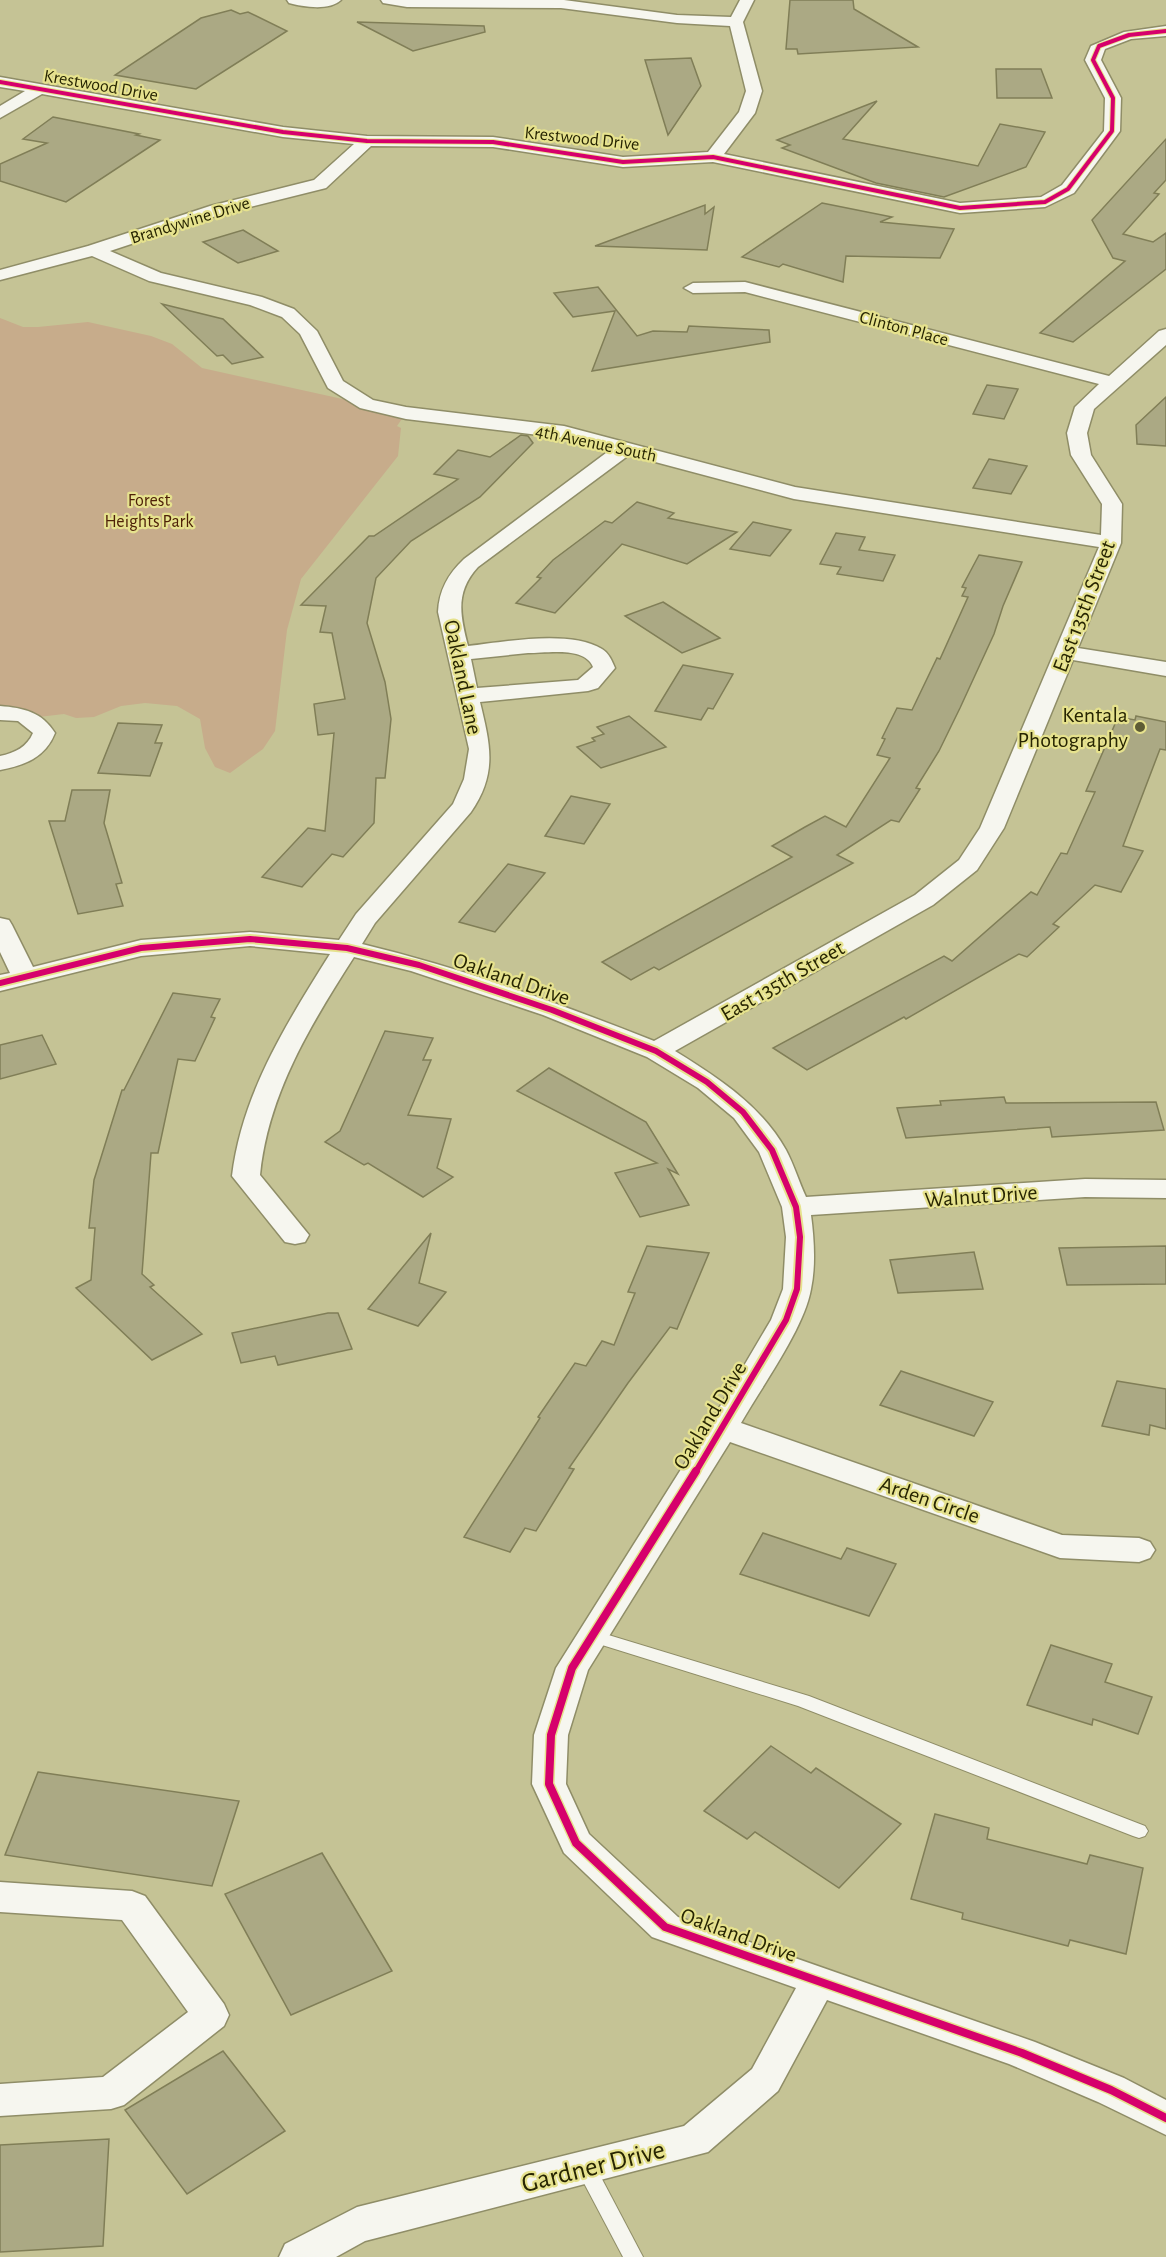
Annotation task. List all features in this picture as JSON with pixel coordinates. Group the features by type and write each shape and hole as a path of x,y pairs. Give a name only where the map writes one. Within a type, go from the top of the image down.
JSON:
{"street":[{"path":"294,0 308,3 334,0"},
{"path":"388,0 406,3 561,4 677,20 736,22"},
{"path":"712,158 747,113 754,91 736,22 747,0"},
{"name":"Krestwood Drive","path":"0,82 283,132 367,141 492,142 622,162 712,158 960,208 1045,202 1068,189 1112,131 1113,98 1093,60 1099,46 1129,35 1166,30"},
{"name":"Krestwood Drive","path":"0,113 40,89"},
{"name":"Brandywine Drive","path":"0,275 94,250 216,210 321,184 367,141"},
{"name":"4th Avenue South","path":"94,250 155,277 256,301 288,313 308,331 335,384 367,404 406,413 564,432 794,493 1111,543"},
{"name":"Clinton Place","path":"693,288 746,287 1112,382"},
{"name":"East 135th Street","path":"656,1051 924,900 968,865 992,828 1111,543 1112,504 1081,455 1077,433 1085,407 1166,334"},
{"name":"Oakland Lane","path":"295,1235 246,1176 249,1149 265,1097 295,1030 365,920 463,807 473,789 480,768 480,748 456,654 449,612 449,595 454,580 471,563 627,447"},
{"path":"456,654 565,646 595,654 602,661 604,668 598,677 580,686 468,696"},
{"path":"1066,652 1166,669"},
{"path":"0,713 30,718 40,725 44,733 40,744 31,753 0,763"},
{"path":"0,925 13,980"},
{"name":"Oakland Drive","path":"13,980 141,948 250,939 347,948 419,965 552,1010 656,1051 707,1082 743,1112 772,1150 796,1207 800,1237 797,1288 786,1320 723,1428 572,1668 551,1735 549,1784 576,1843 665,1927 1022,2053 1111,2090 1166,2118"},
{"name":"Walnut Drive","path":"796,1207 1084,1188 1166,1189"},
{"name":"Arden Circle","path":"723,1428 935,1500 1060,1546 1139,1550"},
{"path":"0,1897 132,1906 211,2015 111,2093 0,2100"},
{"name":"Gardner Drive","path":"298,2257 357,2225 695,2140 765,2080 818,1982"}],"lane":[{"path":"592,1636 803,1701 1139,1831"},
{"path":"586,2168 633,2257"}],"green space":[{"name":"Forest Heights Park","path":"0,318 23,327 88,322 151,336 172,344 202,368 406,413 397,426 401,428 398,456 301,579 287,630 275,731 263,749 230,773 215,767 205,748 200,719 177,706 145,703 121,706 94,717 76,718 64,714 30,718 0,713"}],"building":[{"path":"790,0 853,0 854,9 918,47 798,54 797,49 786,49"},
{"path":"231,10 240,14 248,12 287,31 196,89 115,75 201,18"},
{"path":"357,22 484,26 485,32 413,51"},
{"path":"691,58 701,86 668,135 645,60"},
{"path":"996,69 1041,69 1052,98 997,98"},
{"path":"877,101 843,139 978,166 1000,124 1045,132 1026,167 944,197 876,183 782,148 790,145 777,140"},
{"path":"53,117 160,140 66,202 0,181 0,164 47,143 23,139"},
{"path":"1166,139 1166,180 1154,193 1159,194 1123,234 1153,242 1166,233 1166,269 1073,342 1040,333 1125,261 1113,258 1092,220"},
{"path":"822,203 892,217 880,222 954,229 940,258 846,256 843,282 783,264 779,267 742,257"},
{"path":"705,205 705,214 714,207 707,250 595,246"},
{"path":"243,230 278,251 238,263 203,242"},
{"path":"598,287 637,336 653,331 687,332 689,326 769,330 770,342 592,371 615,311 573,317 554,293"},
{"path":"162,304 223,319 263,357 232,364 223,355 217,356"},
{"path":"987,385 1018,389 1004,419 973,414"},
{"path":"1166,397 1166,446 1137,444 1136,425"},
{"path":"521,435 528,436 533,443 480,497 411,541 376,578 367,623 385,682 391,719 385,778 376,778 374,823 343,857 332,854 302,887 262,877 308,828 325,831 334,733 318,735 314,704 345,699 332,633 320,632 326,606 301,605 369,536 374,536 458,479 434,474 458,450 490,457"},
{"path":"989,459 1027,466 1011,494 973,488"},
{"path":"637,502 674,513 668,518 737,532 687,564 622,544 555,613 516,603 541,578 537,577 553,560 605,521 612,523"},
{"path":"753,522 791,530 770,556 730,549"},
{"path":"836,533 865,537 859,550 895,555 883,581 837,574 841,567 820,564"},
{"path":"979,555 1022,562 994,634 960,708 939,751 916,788 920,789 899,822 891,820 837,855 853,863 659,970 654,967 631,980 602,962 792,857 772,846 805,827 825,816 846,827 890,758 877,755 885,739 882,738 897,708 912,710 937,658 940,659 968,597 962,596 966,588 962,587"},
{"path":"663,602 720,638 682,653 625,616"},
{"path":"683,665 733,674 713,709 708,708 701,720 655,711"},
{"path":"629,716 666,747 601,768 577,747 595,741 592,738 604,734 597,727"},
{"path":"1136,716 1166,722 1166,750 1160,749 1123,846 1143,851 1121,892 1095,885 1053,924 1059,927 1027,957 1019,954 906,1019 904,1017 807,1070 773,1048 944,956 952,961 1031,892 1037,895 1061,853 1067,854 1095,792 1086,791 1118,717 1135,720"},
{"path":"118,723 162,725 155,743 162,743 150,776 98,773"},
{"path":"72,790 110,790 104,823 122,883 116,884 123,906 78,914 49,821 65,821"},
{"path":"571,796 610,804 584,844 545,836"},
{"path":"508,864 545,873 495,932 459,922"},
{"path":"173,993 220,999 211,1017 215,1018 195,1061 178,1059 158,1153 151,1153 142,1274 154,1285 150,1287 202,1334 152,1360 76,1288 91,1280 95,1228 89,1228 94,1180 122,1090"},
{"path":"385,1031 433,1038 423,1060 431,1060 408,1115 451,1119 437,1168 453,1177 423,1197 368,1163 364,1165 325,1142 340,1131"},
{"path":"42,1035 56,1064 0,1079 0,1045"},
{"path":"549,1068 646,1122 678,1174 668,1169 689,1205 640,1217 615,1173 657,1163 517,1091"},
{"path":"1004,1097 1006,1103 1156,1102 1164,1130 1052,1137 1050,1127 906,1138 897,1108 941,1105 940,1101"},
{"path":"431,1233 419,1283 446,1292 418,1326 368,1309"},
{"path":"647,1246 709,1253 677,1329 670,1327 628,1383 569,1468 574,1469 536,1531 525,1528 510,1552 464,1537 540,1418 538,1417 575,1363 586,1366 602,1341 614,1345 635,1293 628,1292"},
{"path":"1166,1246 1166,1284 1067,1285 1059,1248"},
{"path":"974,1252 983,1289 898,1293 890,1260"},
{"path":"328,1313 338,1313 352,1349 278,1365 275,1356 241,1363 232,1333"},
{"path":"901,1371 993,1402 974,1436 880,1405"},
{"path":"1117,1381 1166,1389 1166,1429 1150,1425 1149,1435 1102,1426"},
{"path":"763,1533 841,1559 847,1548 896,1564 869,1616 740,1574"},
{"path":"1051,1645 1112,1664 1105,1682 1152,1697 1138,1734 1093,1719 1092,1725 1027,1705"},
{"path":"771,1746 811,1773 816,1768 901,1824 839,1888 755,1832 747,1839 704,1811"},
{"path":"38,1772 239,1801 212,1886 5,1855"},
{"path":"935,1814 989,1828 987,1839 1087,1864 1090,1855 1143,1868 1126,1954 1070,1940 1068,1946 962,1919 963,1913 911,1899"},
{"path":"322,1853 392,1971 291,2015 225,1894"},
{"path":"223,2051 285,2131 187,2194 125,2110"},
{"path":"109,2139 103,2246 0,2252 0,2145"}],"cycle path":[{"path":"0,82 283,132 367,141 493,142 623,162 713,157 960,208 1045,202 1068,189 1112,131 1113,98 1093,60 1099,46 1129,35 1166,31"},
{"path":"0,983 141,948 250,939 347,948 419,965 552,1010 656,1051 707,1082 743,1112 772,1150 796,1207 800,1237 797,1289 786,1320 723,1428 572,1668 551,1735 549,1784 576,1843 665,1927 1022,2053 1111,2090 1166,2118"}],"place":[{"name":"Kentala Photography","path":"1140,727"}]}
